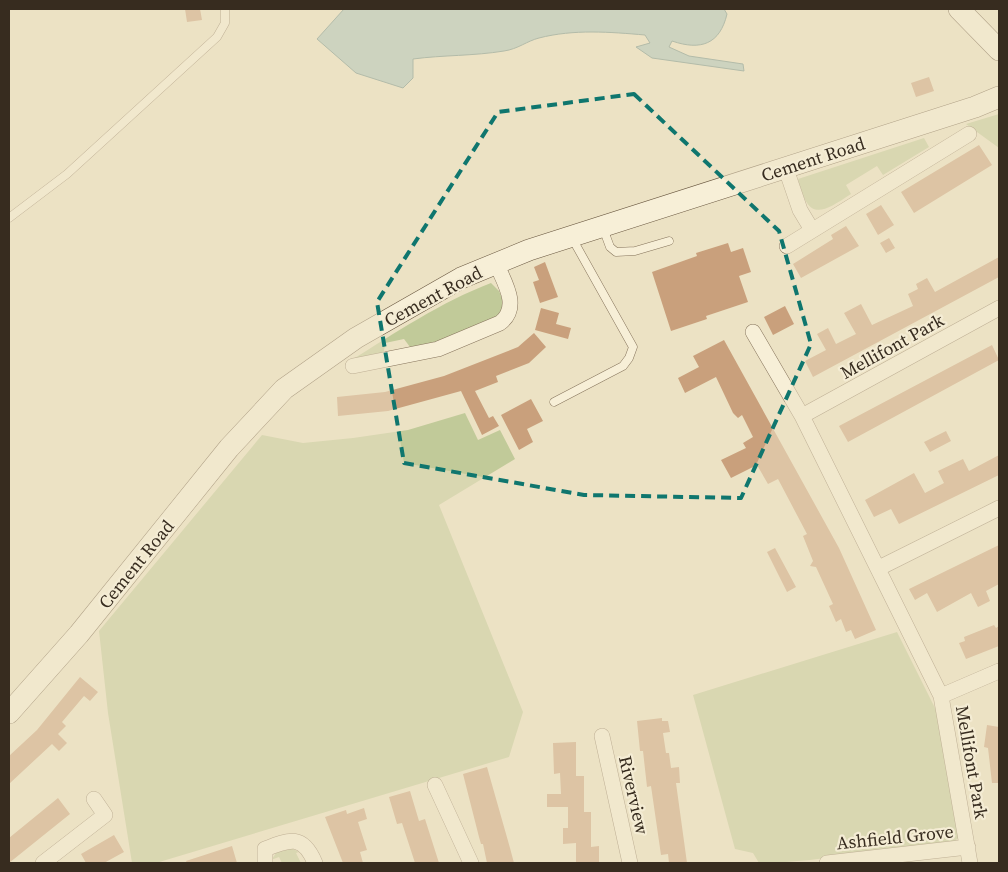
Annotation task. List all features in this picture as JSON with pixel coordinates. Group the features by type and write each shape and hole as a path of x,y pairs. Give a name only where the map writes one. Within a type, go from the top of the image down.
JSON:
{"street":[{"path":"959,9 999,50"},
{"name":"Cement Road","path":"9,713 79,634 229,448 284,389 356,338 415,302 460,278 496,263 571,236 786,169 999,97"},
{"path":"787,246 969,134"},
{"path":"786,169 800,210 812,230"},
{"path":"353,366 438,349 500,323 507,318 511,302 496,263"},
{"name":"Mellifont Park","path":"802,416 999,308"},
{"name":"Mellifont Park","path":"753,332 802,416 942,696 970,863"},
{"path":"879,568 999,508"},
{"name":"Mellifont Park","path":"942,696 999,671"},
{"name":"Riverview","path":"602,736 630,863"},
{"path":"435,785 471,863"},
{"path":"43,863 105,814 94,799"},
{"path":"265,863 265,849 287,840 300,842 310,850 315,863"},
{"name":"Ashfield Grove","path":"827,863 968,847"}],"lane":[{"path":"9,218 67,174 217,37 225,23 225,9"},
{"path":"602,226 610,247 616,252 635,251 669,241"},
{"path":"554,402 623,366 629,358 633,347 571,236"}],"highlighted area":[{"path":"634,94 779,231 811,344 741,498 584,495 404,463 377,302 498,112"}],"green space":[{"path":"999,114 999,148 966,124"},
{"path":"924,138 929,147 883,175 877,166 846,185 851,194 831,206 817,210 806,202 798,179"},
{"path":"491,283 499,291 505,305 498,317 428,345 410,347 404,339 385,343 384,351 378,358 350,361 454,299"},
{"path":"465,413 478,440 500,430 515,459 439,505 523,712 509,757 156,863 132,863 108,713 99,631 262,435 303,443 353,438 408,430"},
{"path":"897,632 940,718 961,835 954,842 783,862 759,863 753,853 735,849 693,695"},
{"path":"291,848 299,852 296,853 301,863 282,863 279,857 271,860 277,852"}],"water":[{"path":"344,9 724,9 727,14 724,24 714,38 700,45 682,44 672,41 669,47 689,56 743,64 744,71 652,58 636,47 650,43 645,35 579,32 539,38 514,49 504,51 413,59 413,78 403,88 356,73 317,39"}],"building":[{"path":"185,9 200,9 202,20 187,22"},
{"path":"929,77 934,91 916,97 911,83"},
{"path":"979,145 992,165 914,213 901,192"},
{"path":"881,205 894,225 878,235 866,214"},
{"path":"846,226 859,246 801,278 793,264 833,239 831,235"},
{"path":"889,238 895,248 886,253 880,243"},
{"path":"728,243 731,252 743,248 751,272 739,276 748,302 706,316 707,319 671,331 652,272 697,256 696,253"},
{"path":"999,257 999,277 813,377 805,361 826,350 817,334 828,328 836,344 856,334 844,313 861,304 872,325 913,306 908,294 918,289 916,284 927,278 935,292"},
{"path":"545,262 558,297 540,303 533,282 539,280 534,267"},
{"path":"785,306 794,324 773,335 764,317"},
{"path":"541,308 559,313 556,324 571,328 568,339 535,330"},
{"path":"534,333 546,347 529,363 496,376 498,382 475,391 489,418 493,416 499,426 482,435 461,391 388,411 338,416 337,397 385,392 444,376 518,347"},
{"path":"724,340 839,548 876,630 855,639 851,630 846,632 841,619 836,622 829,606 833,604 816,567 810,566 813,561 803,536 807,534 778,479 768,484 757,465 731,478 721,460 746,448 743,443 753,437 742,415 738,418 733,413 716,377 685,393 678,378 699,367 693,356"},
{"path":"992,345 999,360 848,442 839,426"},
{"path":"531,399 543,421 527,429 533,442 519,450 501,415"},
{"path":"946,431 951,441 930,452 924,442"},
{"path":"999,455 999,475 899,524 891,509 874,517 865,500 914,473 925,493 944,483 938,471 963,459 969,471"},
{"path":"999,545 999,584 986,591 990,601 978,607 971,593 937,612 927,593 915,600 909,589"},
{"path":"775,548 796,587 787,592 767,552"},
{"path":"994,625 996,628 999,626 999,646 966,659 959,643 965,641 964,637"},
{"path":"80,677 98,692 90,701 84,696 62,722 66,726 58,734 67,743 59,751 52,744 9,784 9,756 37,730"},
{"path":"662,718 662,721 668,721 670,732 663,733 666,753 669,753 671,768 679,767 680,783 676,783 687,863 669,863 668,854 661,855 651,786 647,787 643,751 640,751 637,721"},
{"path":"987,725 999,727 999,783 992,783 988,748 984,747"},
{"path":"576,742 576,776 584,776 584,812 591,812 591,847 599,846 599,863 576,863 576,843 563,844 563,828 568,828 568,807 547,807 547,794 561,794 560,773 554,774 553,743"},
{"path":"487,767 514,863 487,863 483,844 481,844 479,837 463,774"},
{"path":"410,791 419,821 425,819 439,863 415,863 402,823 397,824 389,797"},
{"path":"58,798 70,814 9,863 9,838"},
{"path":"364,808 367,819 358,822 367,850 360,852 363,863 343,863 325,817 346,810 347,814"},
{"path":"114,835 124,852 104,863 86,863 81,854"},
{"path":"232,846 237,863 187,863 186,861"}]}
